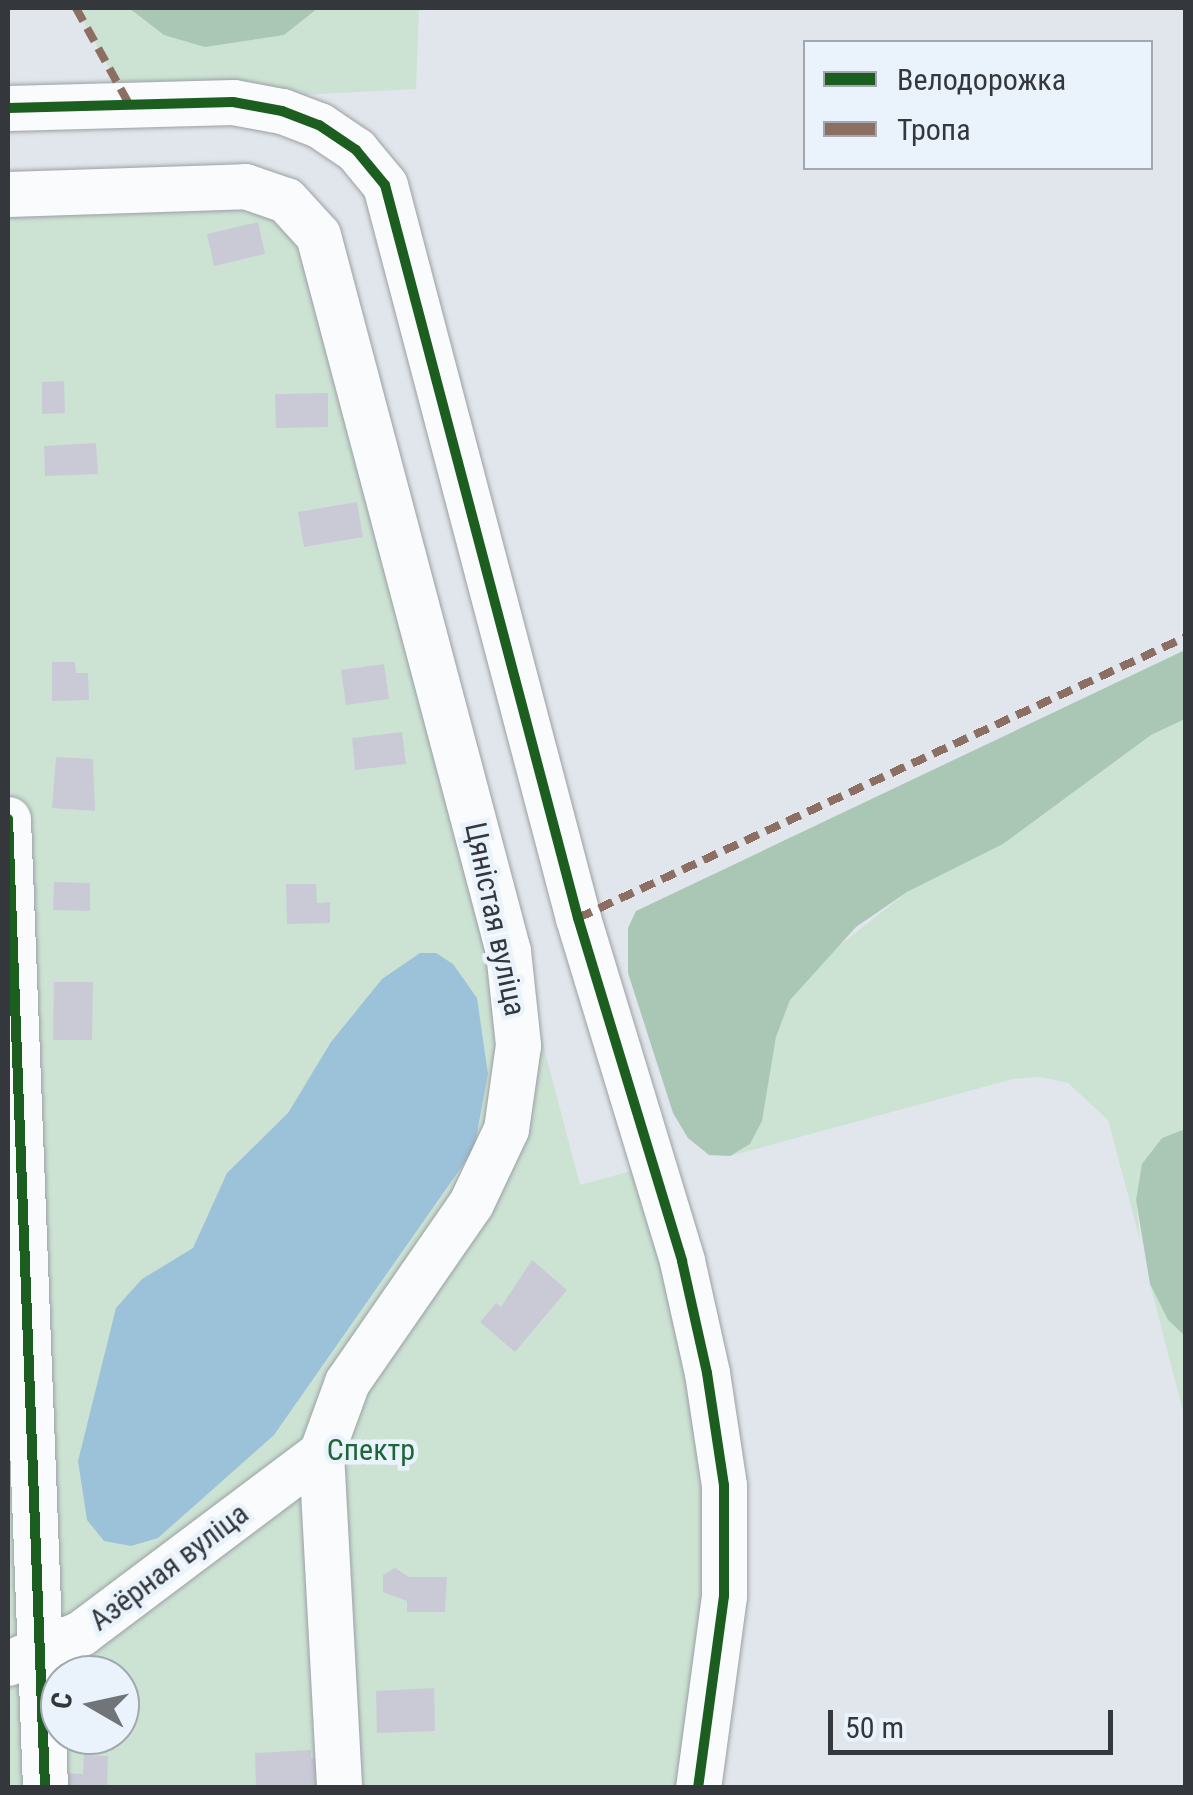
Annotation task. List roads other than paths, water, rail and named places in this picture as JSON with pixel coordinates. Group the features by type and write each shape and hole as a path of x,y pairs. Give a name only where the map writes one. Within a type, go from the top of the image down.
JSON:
{"street":[{"path":"8,108 233,102 282,111 319,125 356,150 384,185 578,918 682,1261 707,1373 724,1485 724,1596 698,1788"},
{"name":"Цяністая вуліца","path":"8,194 246,186 286,200 328,257 499,914 518,1046 506,1129 492,1166 365,1352 321,1453 338,1788"},
{"path":"8,819 24,1659 44,1788"},
{"name":"Азёрная вуліца","path":"24,1659 81,1634 321,1453"}],"water":[{"path":"420,953 436,953 453,964 477,998 488,1074 474,1149 274,1435 158,1538 131,1546 104,1541 87,1520 78,1461 116,1308 142,1279 193,1248 227,1173 288,1113 331,1042 382,979"}],"park label":[{"name":"Спектр","path":"371,1450"}]}
